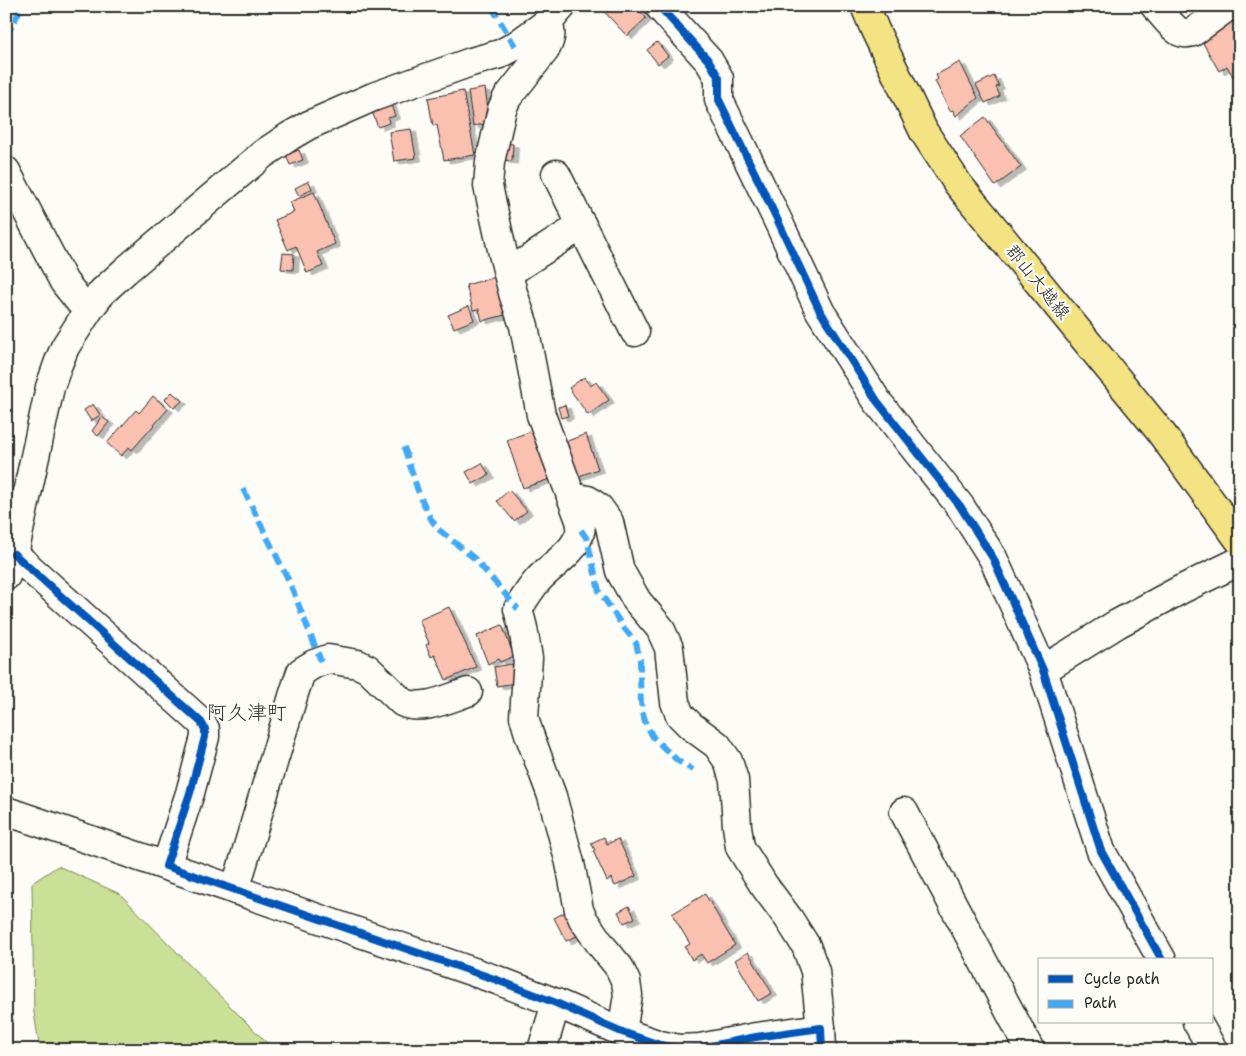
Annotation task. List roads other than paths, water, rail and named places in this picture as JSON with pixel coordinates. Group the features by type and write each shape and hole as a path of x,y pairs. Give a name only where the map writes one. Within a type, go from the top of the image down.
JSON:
{"main road":[{"name":"郡山大越線","path":"865,6 924,132 958,184 1159,430 1240,541"}],"street":[{"path":"659,6 715,70 719,78 720,100 820,312 877,401 960,506 993,558 1043,670 1101,851 1161,958"},
{"path":"1155,6 1179,32 1185,33 1193,32 1229,6"},
{"path":"555,14 549,44 507,98 502,109 490,162 488,186 508,273 524,326 541,414 581,523 578,540 538,580 518,609 528,658 524,717 552,796 570,863 579,910 601,945 619,967 626,982 628,995 622,1032"},
{"path":"166,866 190,793 206,737 206,729 201,722 10,565 50,387 65,347 103,291 263,154 309,125 373,97 471,62 500,54 515,46 555,14"},
{"path":"6,171 64,282 80,302 90,308"},
{"path":"556,174 636,332"},
{"path":"508,273 582,225"},
{"path":"6,811 497,980 622,1032 679,1050 700,1048 756,1037 822,1039 815,971 806,946 789,919 762,884 740,847 734,780 728,761 717,745 691,726 680,715 675,702 669,648 660,628 637,601 620,572 609,522 599,508 588,500 571,497"},
{"path":"1043,670 1125,620 1182,589 1240,561"},
{"path":"235,890 302,672 314,664 328,659 358,664 368,669 406,704 435,704 468,692"},
{"path":"904,812 1030,1050"},
{"path":"542,1050 556,1003"},
{"path":"1198,1024 1212,1050"}],"district":[{"name":"阿久津町","path":"247,712"}]}
